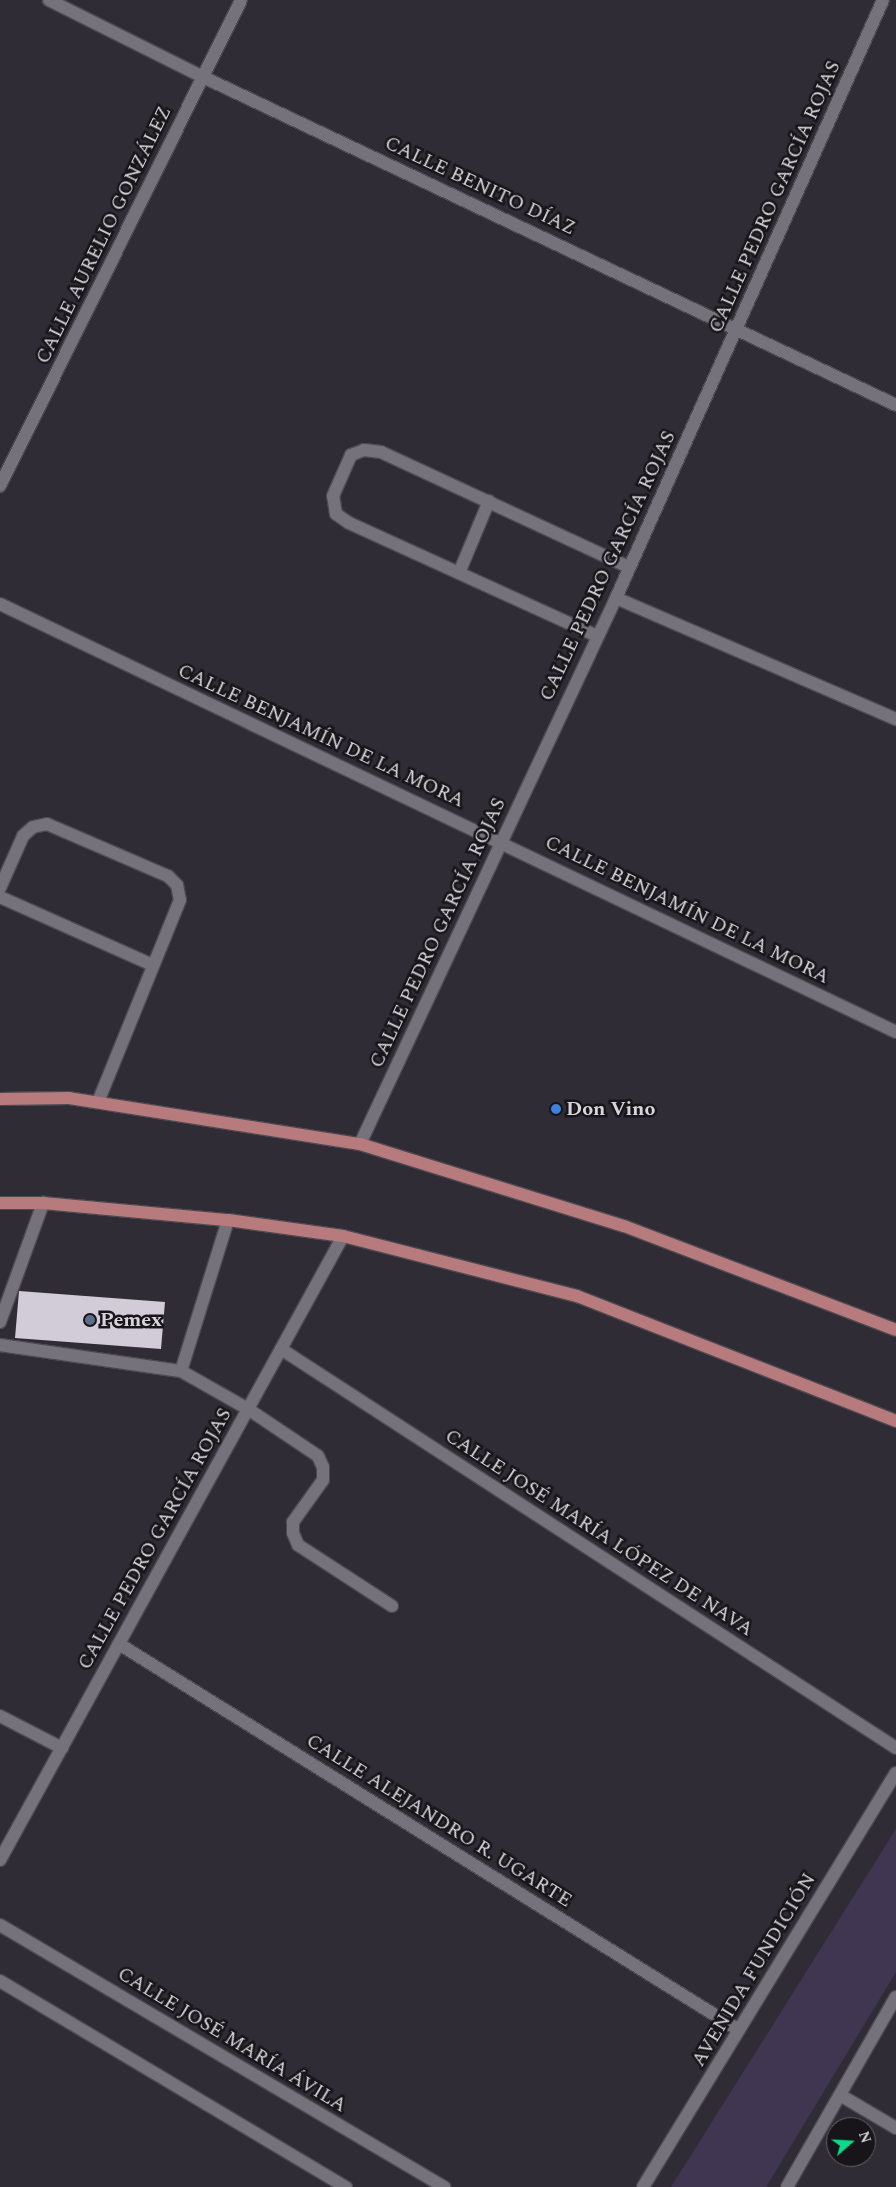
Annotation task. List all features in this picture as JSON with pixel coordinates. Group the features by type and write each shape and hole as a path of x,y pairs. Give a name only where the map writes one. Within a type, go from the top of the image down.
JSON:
{"main road":[{"path":"0,1099 70,1098 360,1144 624,1226 896,1330"},
{"path":"0,1203 43,1203 228,1220 344,1236 577,1296 896,1422"}],"street":[{"name":"CALLE BENITO DÍAZ","path":"49,0 203,77 896,405"},
{"name":"CALLE AURELIO GONZÁLEZ","path":"0,486 241,0"},
{"name":"CALLE PEDRO GARCÍA ROJAS","path":"360,1144 616,598 883,0"},
{"path":"597,636 349,523 336,514 333,496 352,455 364,450 381,452 630,567"},
{"path":"459,572 489,501"},
{"path":"616,598 896,719"},
{"name":"CALLE BENJAMÍN DE LA MORA","path":"0,604 896,1032"},
{"path":"0,888 23,836 33,826 47,824 168,876 178,885 180,900 98,1102"},
{"path":"0,897 153,965"},
{"path":"0,1322 43,1203"},
{"path":"181,1371 228,1220"},
{"name":"CALLE PEDRO GARCÍA ROJAS","path":"0,1860 344,1236"},
{"path":"0,1345 181,1371 248,1408 318,1456 324,1467 323,1480 294,1522 293,1534 298,1545 392,1606"},
{"name":"CALLE JOSÉ MARÍA LÓPEZ DE NAVA","path":"281,1349 896,1748"},
{"name":"CALLE ALEJANDRO R. UGARTE","path":"119,1644 739,2030"},
{"path":"0,1716 62,1748"},
{"name":"AVENIDA FUNDICIÓN","path":"643,2187 896,1773"},
{"name":"CALLE JOSÉ MARÍA ÁVILA","path":"0,1925 444,2187"},
{"path":"0,1981 346,2187"},
{"path":"787,2187 896,1997"},
{"path":"840,2095 896,2128"}],"shaded area":[{"path":"896,1829 896,1972 766,2187 671,2187"}],"building":[{"name":"Pemex","path":"19,1291 165,1302 161,1349 15,1338"}],"place":[{"name":"Don Vino","path":"556,1109"},
{"name":"Pemex","path":"90,1320"}]}
